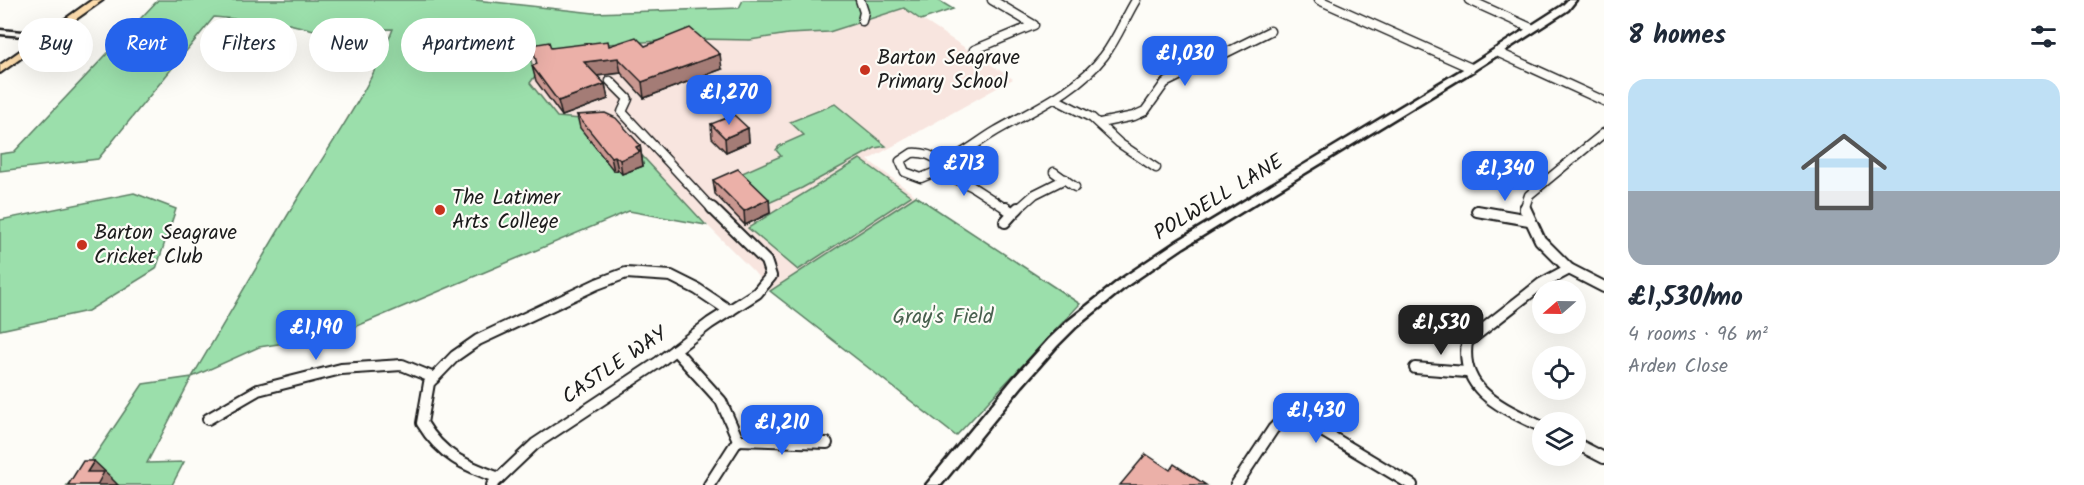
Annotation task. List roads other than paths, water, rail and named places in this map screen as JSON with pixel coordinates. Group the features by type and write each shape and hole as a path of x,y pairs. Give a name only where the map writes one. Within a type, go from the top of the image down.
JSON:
{"main road":[{"path":"64,18 88,0"},
{"path":"69,18 98,0"},
{"path":"2,69 7,60 18,52"}],"street":[{"path":"860,0 864,12 862,21"},
{"path":"992,0 1035,25"},
{"path":"1013,213 939,167 1070,89 1104,55 1136,0"},
{"path":"1319,0 1331,2 1471,68"},
{"path":"1469,0 1531,28"},
{"name":"POLWELL LANE","path":"937,484 1013,387 1043,353 1072,324 1110,292 1205,229 1497,52 1565,8 1572,0"},
{"path":"977,47 1043,21"},
{"path":"1100,123 1134,116 1145,111 1165,83 1266,33 1252,30"},
{"path":"0,32 18,33"},
{"path":"1497,52 1604,101"},
{"name":"CASTLE WAY","path":"495,481 535,444 675,350 765,285 771,276 766,261 702,199 621,112 628,99 610,81"},
{"path":"1055,99 1100,123 1119,143 1156,168"},
{"path":"1604,133 1529,195 1524,210 1540,240 1569,269 1604,287"},
{"path":"1143,159 1153,154"},
{"path":"1054,172 1075,187"},
{"path":"1005,222 1035,194 1065,179"},
{"path":"1476,211 1529,220"},
{"path":"1532,422 1499,405 1480,389 1466,372 1463,354 1467,342 1541,284 1569,269"},
{"path":"495,481 436,444 422,423 424,401 429,383 455,356 478,340 597,284 626,273 671,276 698,289 730,310"},
{"path":"675,350 718,394 733,420 738,440 709,485"},
{"path":"208,419 258,390 341,369 402,365 434,378"},
{"path":"1415,368 1466,372"},
{"path":"1236,485 1273,429 1283,419 1297,416 1412,485"},
{"path":"738,440 827,443"},
{"path":"1586,449 1604,458"}],"place":[{"name":"Barton Seagrave Primary School","path":"865,70"},
{"name":"The Latimer Arts College","path":"440,210"},
{"name":"Barton Seagrave Cricket Club","path":"82,245"}],"park label":[{"name":"Gray's Field","path":"943,317"}]}
